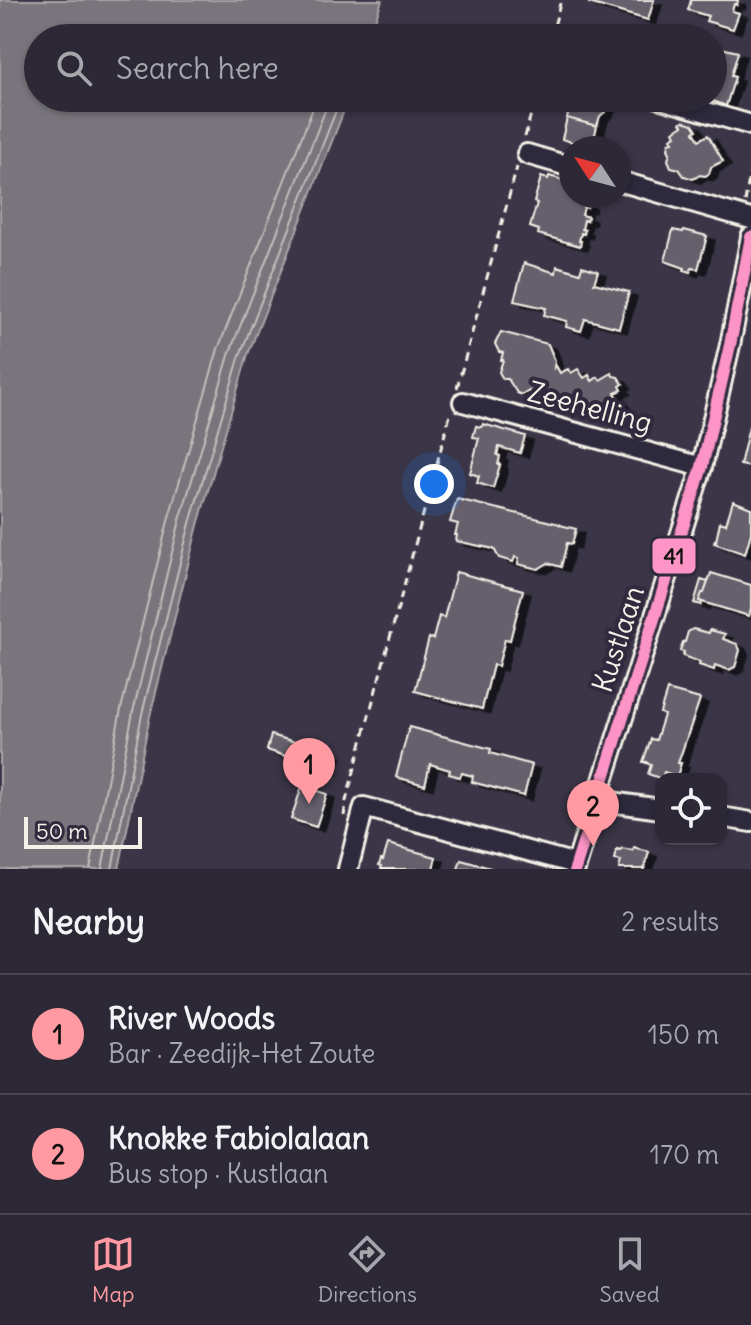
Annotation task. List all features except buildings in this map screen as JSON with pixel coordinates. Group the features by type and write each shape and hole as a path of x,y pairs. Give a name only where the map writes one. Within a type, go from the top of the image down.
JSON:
{"street":[{"path":"706,112 751,125"},
{"path":"523,153 559,164"},
{"path":"631,184 747,218"},
{"name":"Kustlaan","path":"575,866 702,467 751,237"},
{"name":"Zeehelling","path":"463,402 702,467"},
{"path":"596,800 655,808"},
{"path":"348,869 364,807 575,866"},
{"path":"727,818 751,822"}],"path":[{"path":"555,24 561,0"},
{"path":"343,815 532,112"},
{"path":"747,218 751,167"}],"water":[{"path":"0,0 382,0 374,24 24,24 24,112 343,112 247,357 198,525 150,716 119,869 0,869"}],"transit line":[{"name":"41","path":"575,869 702,467 751,237"}],"place":[{"name":"River Woods","path":"309,804"},
{"name":"Knokke Fabiolalaan","path":"593,846"}]}
